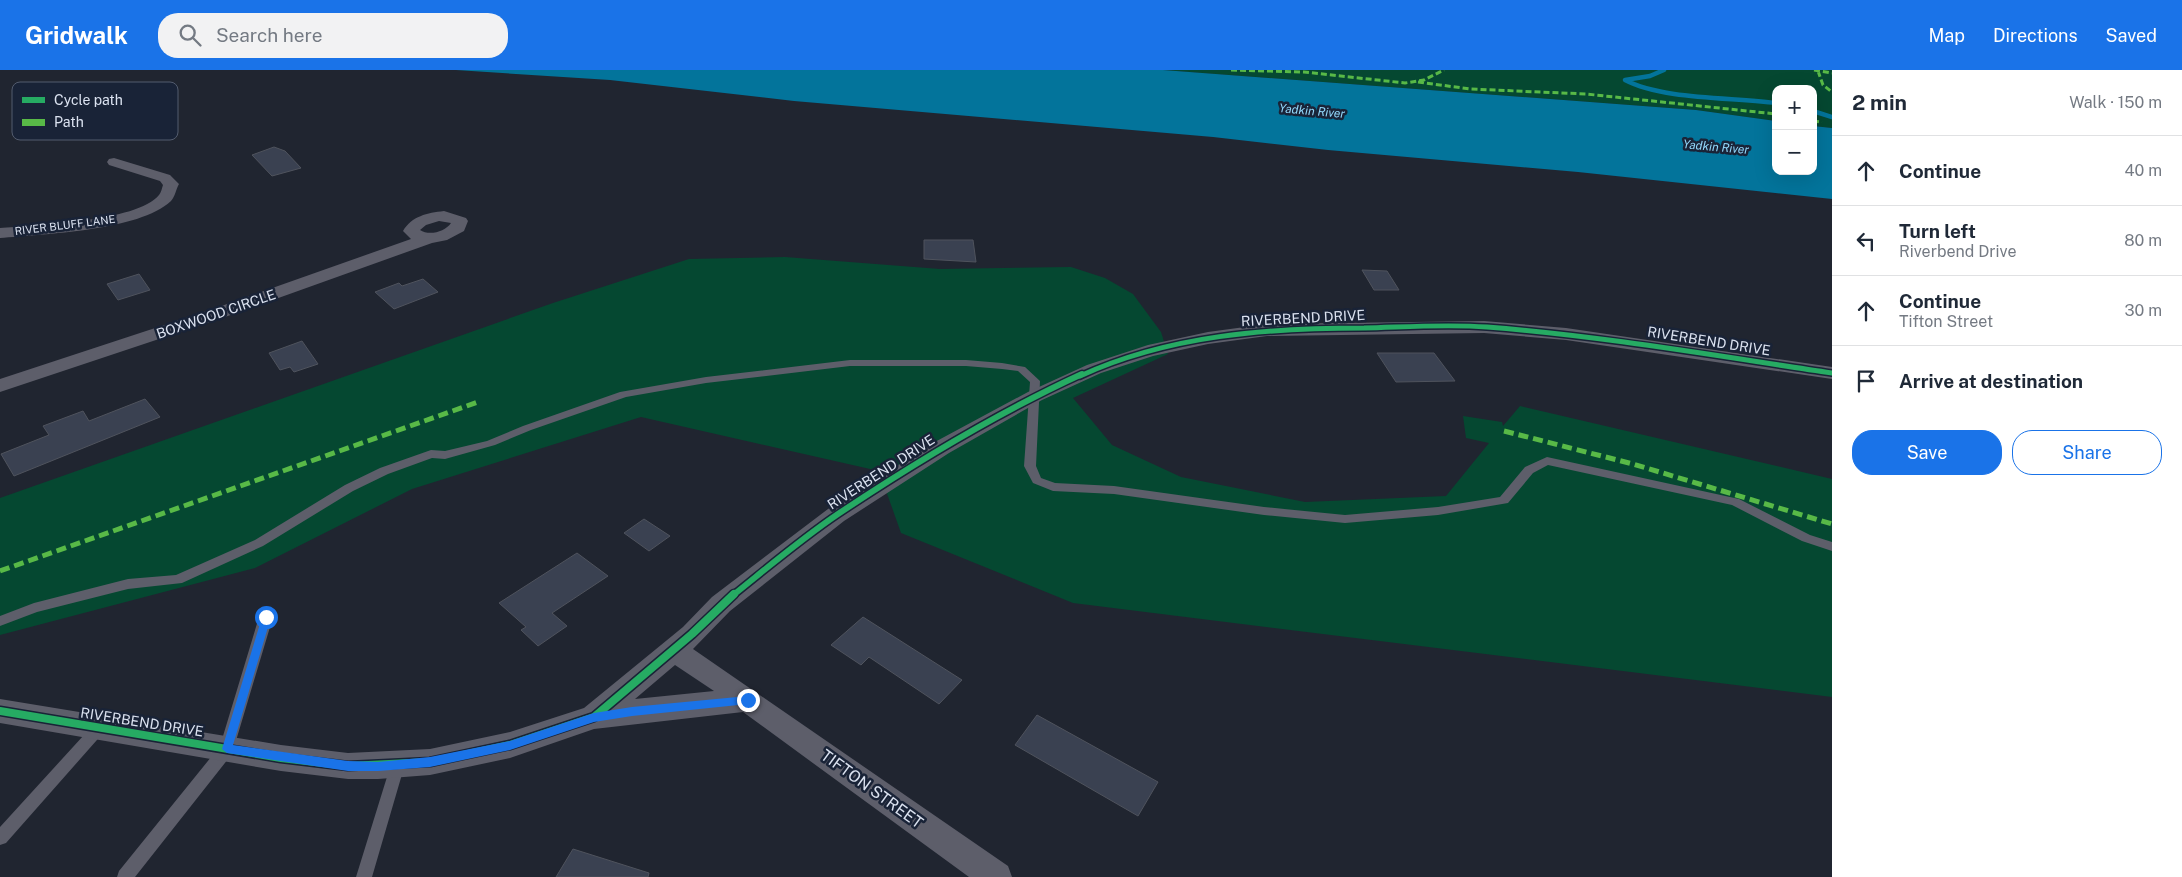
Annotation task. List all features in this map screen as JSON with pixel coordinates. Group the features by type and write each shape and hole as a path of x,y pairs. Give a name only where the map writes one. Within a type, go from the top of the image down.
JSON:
{"street":[{"name":"RIVER BLUFF LANE","path":"0,233 121,218 160,204 171,192 171,184 166,178 114,162"},
{"name":"BOXWOOD CIRCLE","path":"0,386 228,310 430,238"},
{"name":"RIVERBEND DRIVE","path":"0,711 227,749 348,766 430,762 510,745 594,717 674,650 721,604 836,515 941,448 1035,396 1094,369 1148,351 1240,333 1313,328 1450,326 1523,329 1656,346 1832,373"},
{"name":"TIFTON STREET","path":"674,650 748,700 996,877"},
{"path":"594,717 632,711 748,700"}],"lane":[{"path":"0,621 34,608 128,584 178,580 259,543 349,488 384,471 431,454 445,455 491,443 552,418 624,394 706,380 850,363 966,363 1021,369 1036,381 1030,466 1037,480 1053,487 1114,490 1264,511 1345,519 1438,512 1504,500 1529,470 1547,461 1735,502 1806,538 1832,547"},
{"path":"125,877 227,749 266,617"},
{"path":"0,838 99,728"},
{"path":"364,877 398,764"}],"green space":[{"path":"1163,70 1832,70 1832,128 1817,126 1817,85 1772,85 1772,120 1696,110"},
{"path":"785,257 940,269 1071,267 1105,278 1133,294 1161,332 1168,354 1073,398 1112,445 1181,477 1305,502 1446,496 1489,443 1466,438 1463,416 1502,422 1503,426 1520,406 1832,479 1832,697 1073,603 901,533 879,471 641,417 412,489 255,568 0,635 0,498 553,303 689,259"}],"water":[{"name":"Yadkin River","path":"456,70 1163,70 1696,110 1772,120 1772,175 1817,175 1817,126 1832,128 1832,199 1578,172 1328,150 1213,137 794,101 610,80"}],"building":[{"path":"274,147 285,151 301,168 272,176 252,155"},
{"path":"924,240 973,240 976,262 924,259"},
{"path":"1362,270 1387,271 1399,290 1374,290"},
{"path":"139,274 150,290 118,300 107,284"},
{"path":"423,279 438,292 394,309 375,292 399,283 402,286"},
{"path":"302,341 318,364 294,372 290,367 280,370 269,353"},
{"path":"1377,353 1434,353 1455,381 1396,382"},
{"path":"145,399 160,417 14,476 1,454 49,435 43,426 83,411 89,421"},
{"path":"644,519 670,536 649,551 624,533"},
{"path":"577,553 608,576 552,613 567,626 538,646 521,630 526,627 499,603"},
{"path":"863,617 962,680 939,704 869,657 861,665 831,645"},
{"path":"1037,715 1158,782 1138,816 1015,745"},
{"path":"573,849 649,873 648,877 556,877"}],"waterway":[{"path":"1664,70 1650,76 1625,80 1659,91 1678,94 1772,103"},
{"path":"1817,112 1832,117"}],"marked path":[{"path":"1231,70 1304,72 1405,83 1424,80 1444,70"},
{"path":"1814,70 1832,73"},
{"path":"1818,71 1823,85 1832,92"},
{"path":"1418,82 1453,88 1586,94 1772,114"},
{"path":"1817,121 1822,122"},
{"path":"0,571 478,402"},
{"path":"1504,431 1633,464 1832,524"}],"cycle path":[{"path":"0,711 281,758 348,766 430,762 510,745 594,717 692,634 721,604 836,515 941,448 1035,396 1094,369 1148,351 1208,338 1267,330 1313,328 1484,327 1566,334 1832,373"}],"route":[{"path":"266,617 227,749 348,766 430,762 510,745 594,717 632,711 748,700"}]}
